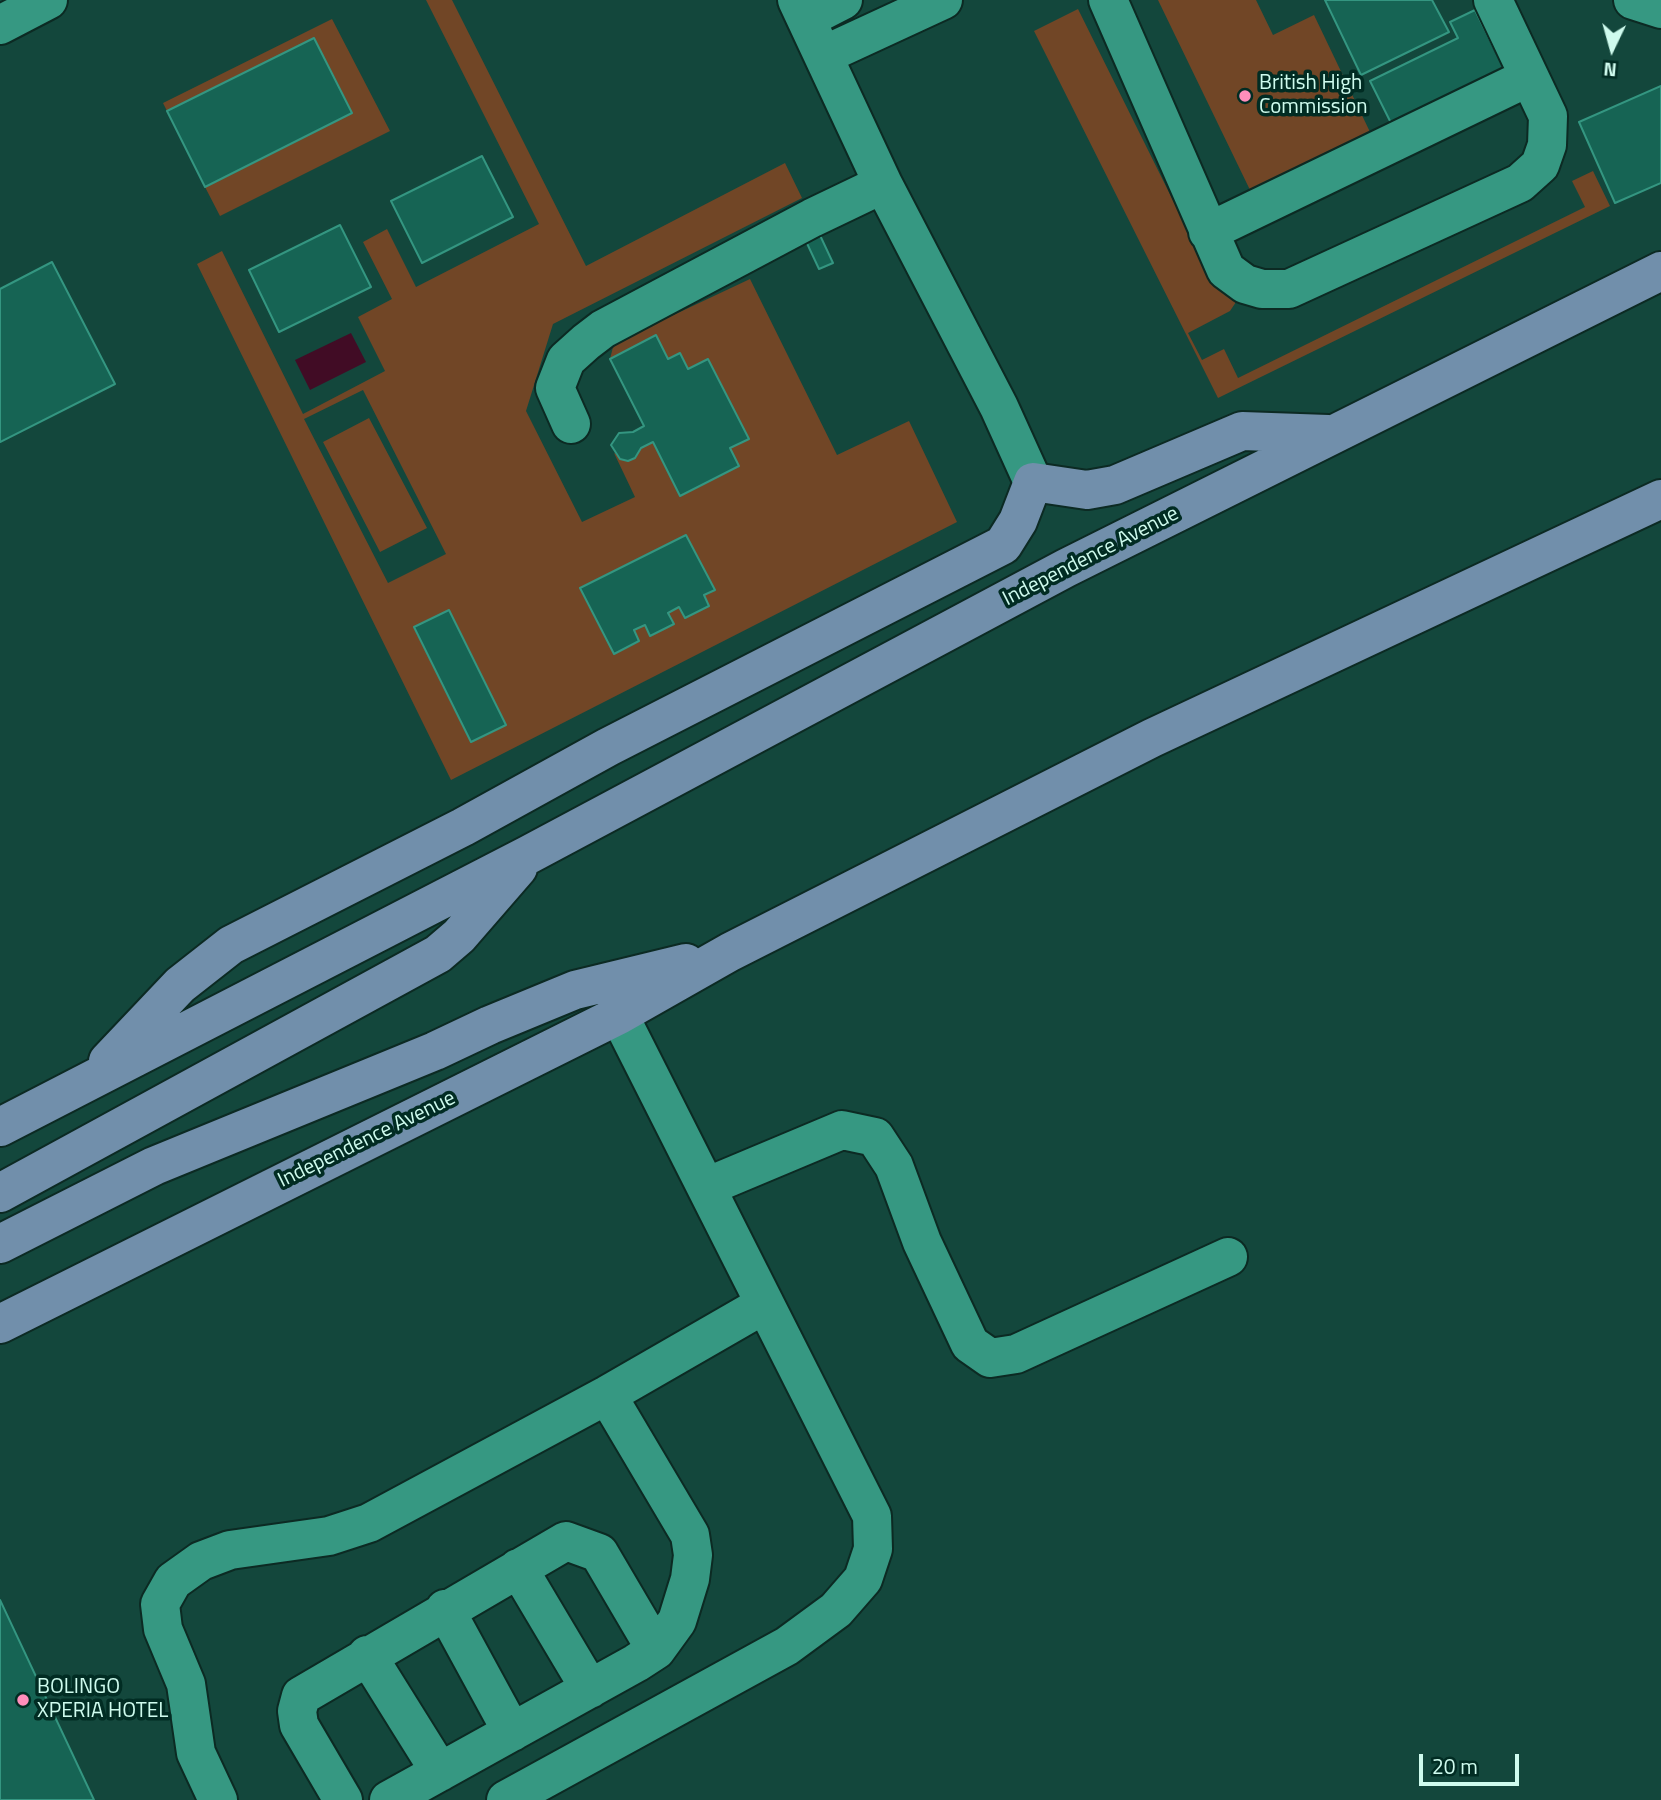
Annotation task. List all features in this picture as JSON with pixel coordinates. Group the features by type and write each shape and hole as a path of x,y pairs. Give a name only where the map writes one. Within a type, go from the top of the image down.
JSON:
{"main road":[{"name":"Independence Avenue","path":"0,1127 528,855 1066,568 1661,271"},
{"path":"87,1083 180,985 231,945 463,827 608,747 1003,545 1018,522 1033,482 1087,490 1115,485 1242,431 1332,435"},
{"name":"Independence Avenue","path":"0,1324 620,1015 730,952 1152,738 1661,499"},
{"name":"Independence Avenue","path":"0,1194 438,954 459,936 528,855"},
{"name":"Independence Avenue","path":"0,1244 154,1166 575,990 730,952"}],"street":[{"path":"0,25 48,0"},
{"path":"843,0 801,9 883,184 999,407 1033,482"},
{"path":"824,55 943,0"},
{"path":"1108,0 1226,270 1245,284 1262,289 1289,289 1520,183 1540,165 1547,145 1548,116 1493,0"},
{"path":"1633,0 1661,9"},
{"path":"1208,232 1529,77"},
{"path":"571,424 555,388 566,360 586,342 603,329 812,218 883,184"},
{"path":"506,1800 787,1646 836,1610 863,1579 873,1549 872,1516 620,1015"},
{"path":"706,1187 842,1130 875,1137 894,1167 922,1242 970,1344 990,1358 1016,1354 1228,1257"},
{"path":"218,1800 196,1753 186,1685 163,1629 160,1604 173,1581 201,1561 230,1550 329,1535 369,1523 607,1395 765,1304"},
{"path":"388,1800 656,1650 677,1621 690,1579 693,1555 690,1535 607,1395"},
{"path":"344,1800 299,1725 297,1712 301,1696 445,1609 566,1541 600,1553 656,1650"},
{"path":"518,1568 590,1689"},
{"path":"445,1609 512,1732"},
{"path":"367,1655 440,1772"}],"shaded area":[{"path":"426,0 452,0 586,266 785,163 802,198 553,324 526,411 582,522 635,497 614,453 628,461 635,458 641,448 653,442 681,496 730,448 749,439 708,359 688,369 680,353 668,359 656,336 610,359 614,343 750,279 837,455 909,421 957,522 451,780 197,264 222,251 303,414 385,371 358,317 392,299 363,242 387,229 416,287 539,224","holes":["363,390 446,554 388,583 304,419","686,535 714,590 668,613 673,625 651,636 645,625 634,630 639,642 614,654 580,588","449,610 471,741 414,628"]},
{"path":"1158,0 1256,0 1273,35 1314,15 1370,132 1250,190"},
{"path":"1078,9 1213,281 1238,299 1230,311 1188,333 1202,360 1224,349 1238,378 1585,207 1572,181 1593,171 1610,206 1218,398 1034,31"},
{"path":"332,19 390,131 220,216 205,187 314,38 167,111 163,103"},
{"path":"351,333 366,362 310,390 295,360"},
{"path":"369,418 427,528 380,552 323,442"}],"building":[{"path":"1325,0 1432,0 1449,32 1361,75"},
{"path":"1475,10 1504,68 1391,123 1370,81 1458,38 1450,22"},
{"path":"314,38 352,113 205,187 167,111"},
{"path":"1661,86 1661,183 1615,203 1579,122"},
{"path":"482,156 513,217 422,263 391,201"},
{"path":"340,225 371,287 279,332 249,270"},
{"path":"818,231 833,263 819,269 804,237"},
{"path":"52,262 115,384 0,442 0,289"},
{"path":"656,335 668,359 680,353 688,369 708,359 749,439 730,448 739,466 680,496 653,442 641,448 635,458 628,461 620,459 611,445 619,433 633,432 644,426 610,359"},
{"path":"686,535 715,590 704,595 709,606 685,618 679,607 668,613 674,624 650,636 645,625 634,630 639,641 614,654 580,588"},
{"path":"449,610 506,725 471,742 414,627"},
{"name":"BOLINGO XPERIA HOTEL","path":"0,1600 94,1800 0,1800"}],"place":[{"name":"British High Commission","path":"1245,96"},
{"name":"BOLINGO XPERIA HOTEL","path":"23,1700"}]}
